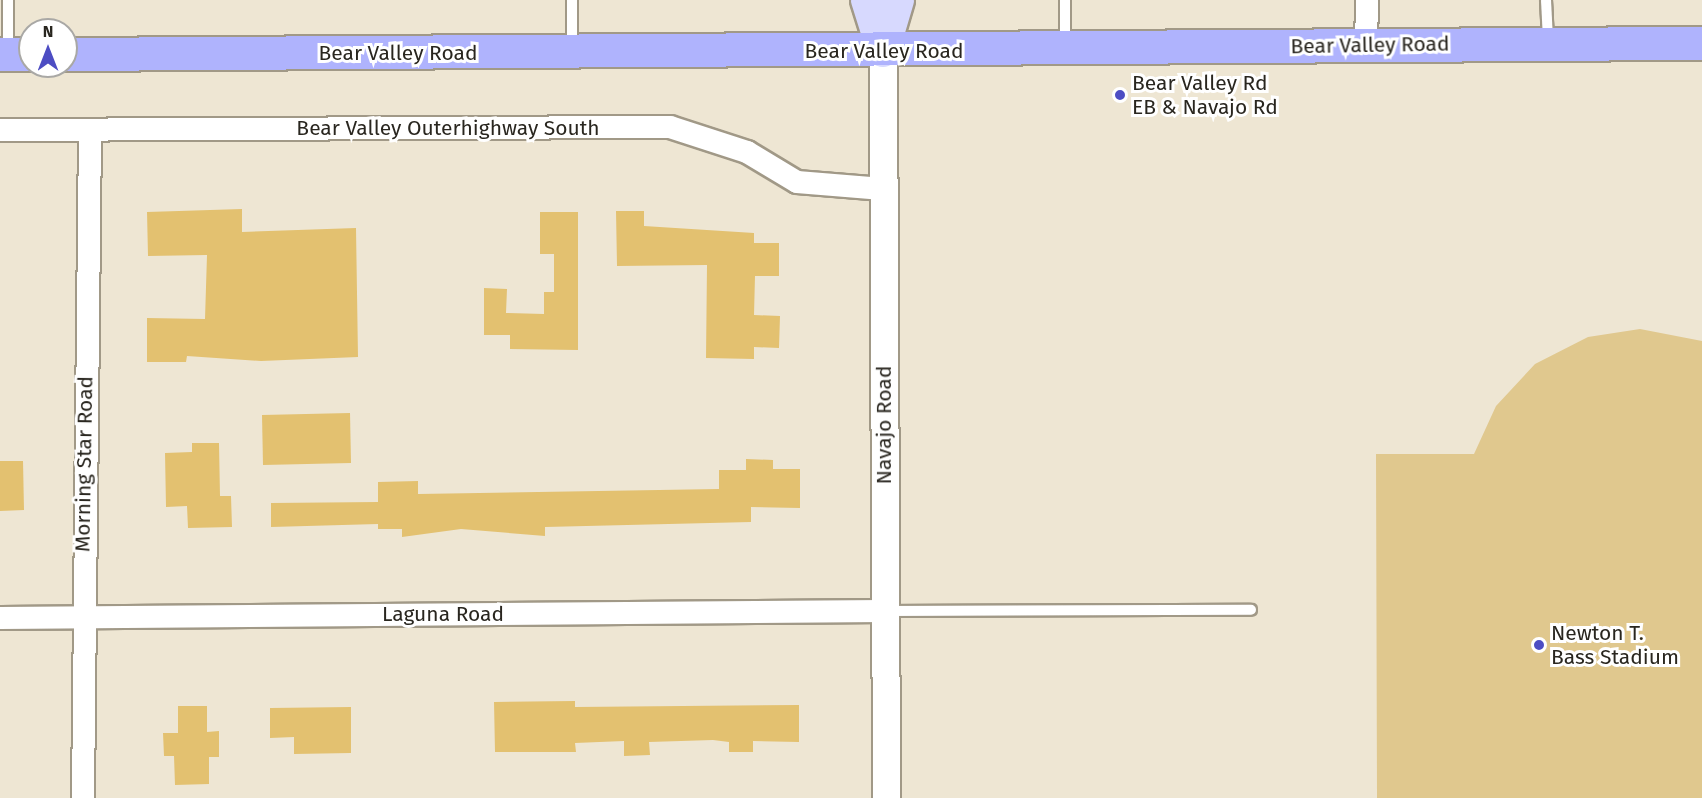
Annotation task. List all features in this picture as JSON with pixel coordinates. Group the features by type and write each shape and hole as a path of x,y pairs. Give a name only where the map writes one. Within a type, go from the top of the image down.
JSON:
{"main road":[{"name":"Navajo Road","path":"867,0 883,51"},
{"name":"Navajo Road","path":"883,51 898,0"},
{"name":"Bear Valley Road","path":"78,54 883,51 1702,43"}],"street":[{"path":"1366,45 1367,0"},
{"name":"Navajo Road","path":"883,51 886,798"},
{"name":"Bear Valley Outerhighway South","path":"0,130 670,127 747,152 797,182 883,189"},
{"name":"Morning Star Road","path":"83,798 82,617 90,130"},
{"name":"Laguna Road","path":"0,618 885,611"}],"lane":[{"path":"8,0 13,54"},
{"path":"572,0 572,52"},
{"path":"1065,0 1065,49"},
{"path":"1546,0 1548,44"},
{"path":"885,611 1251,610"}],"shaded area":[{"name":"Newton T. Bass Stadium","path":"1640,329 1702,341 1702,798 1377,798 1376,454 1474,454 1496,406 1535,364 1588,337"}],"building":[{"path":"242,209 242,232 356,228 358,357 261,361 187,356 186,362 147,362 147,318 205,319 207,255 148,256 147,212"},
{"path":"616,211 644,211 644,226 754,233 754,243 779,243 779,276 755,276 754,315 780,316 779,348 754,347 754,359 706,358 707,265 617,266"},
{"path":"540,212 578,212 578,350 510,349 510,335 484,335 484,288 507,289 506,313 544,314 544,292 554,292 554,254 540,254"},
{"path":"350,413 351,463 263,465 262,415"},
{"path":"192,443 219,443 220,496 231,496 232,527 188,528 187,506 166,507 165,453 192,452"},
{"path":"746,459 773,460 773,469 800,469 800,508 751,507 751,522 545,527 545,536 461,529 402,537 402,529 378,529 378,524 271,527 271,503 378,502 378,482 418,481 418,494 719,489 719,470 746,470"},
{"path":"0,461 23,461 24,510 0,511"},
{"path":"575,701 575,707 799,705 799,742 753,741 753,752 729,752 729,742 713,740 649,742 650,755 624,756 624,741 575,743 576,752 495,752 494,702"},
{"path":"178,706 207,706 207,732 219,731 219,757 209,757 209,784 175,785 174,756 164,756 163,733 178,733"},
{"path":"351,707 351,753 294,754 294,737 270,738 270,708"}],"place":[{"name":"Bear Valley Rd EB & Navajo Rd","path":"1120,95"},
{"name":"Newton T. Bass Stadium","path":"1539,645"}]}
